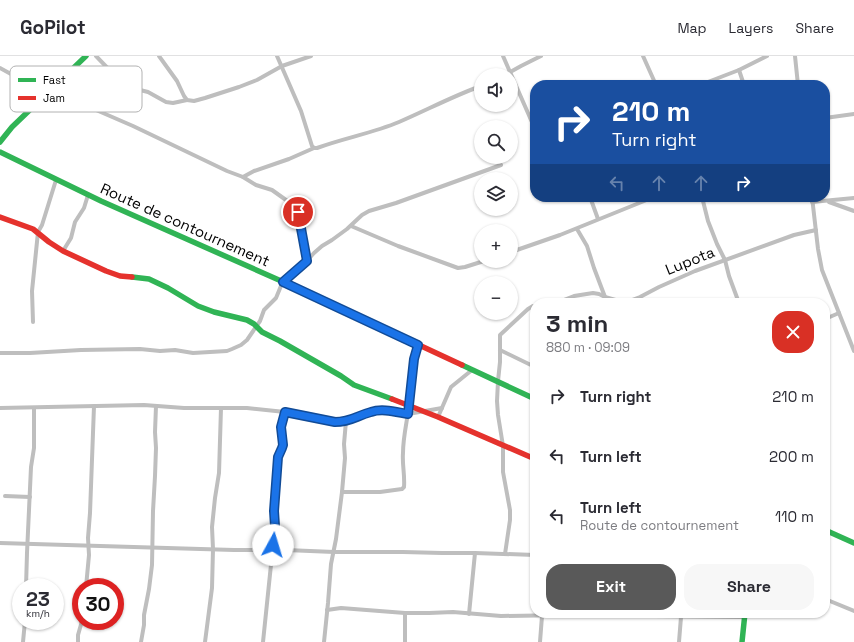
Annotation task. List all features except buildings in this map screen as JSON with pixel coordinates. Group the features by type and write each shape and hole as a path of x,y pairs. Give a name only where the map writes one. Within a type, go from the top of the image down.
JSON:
{"street":[{"path":"76,66 86,56"},
{"path":"96,56 106,66"},
{"path":"159,56 173,74 187,100"},
{"path":"277,56 301,111 312,146 314,148"},
{"path":"142,90 148,92 166,102 172,103 187,100 199,100 257,80 282,66 311,56"},
{"path":"503,56 508,68"},
{"path":"518,68 541,56"},
{"path":"643,56 654,80"},
{"path":"713,80 739,70 767,56"},
{"path":"795,56 797,80"},
{"path":"0,68 10,74"},
{"path":"739,70 742,80"},
{"path":"243,177 254,171 290,159 314,148 398,122 474,89"},
{"path":"518,90 530,118"},
{"path":"0,142 12,127 28,112"},
{"path":"101,112 243,177 256,185 276,192 296,207 307,261"},
{"path":"830,117 854,114"},
{"name":"Route de contournement","path":"0,152 56,180 283,282 530,397"},
{"path":"0,353 102,349 174,350 193,353 227,351 241,345 247,340 260,321 264,310 276,298 283,282 307,261 314,252 337,237 362,215 369,211 396,203 501,165"},
{"path":"33,322 32,291 38,232 42,226 56,180"},
{"path":"63,250 70,238 75,222 84,208 88,194"},
{"path":"830,201 854,198"},
{"path":"592,202 598,219"},
{"path":"518,250 560,235 641,202"},
{"path":"703,202 710,225 725,260 737,298"},
{"path":"812,202 822,270 826,284 854,352"},
{"path":"830,202 854,211"},
{"path":"0,217 31,228 52,244 111,273 120,276 145,278 198,306 221,314 247,320 262,332 351,383 438,417 530,457"},
{"path":"351,226 398,246 460,268 474,264"},
{"path":"577,228 587,246 605,297"},
{"name":"Lupota","path":"636,298 695,271 794,235 816,230"},
{"name":"Lupota","path":"569,298 593,293 608,298"},
{"path":"505,554 510,510 502,472 503,446 498,415 500,335 530,308"},
{"path":"830,317 839,313"},
{"path":"342,492 387,492 403,488 405,474 402,453 414,359 418,345"},
{"path":"500,350 530,365"},
{"path":"438,417 451,386 472,370"},
{"path":"87,578 89,565 88,538 94,406"},
{"path":"0,408 156,406 184,408 251,408 285,412 335,422 346,421 379,410 408,414 442,408"},
{"path":"141,642 152,565 156,406"},
{"path":"26,578 34,442 34,408"},
{"path":"205,642 212,588 212,527 219,474 221,408"},
{"path":"263,642 275,526 274,511 278,457 283,445 281,427 285,412"},
{"path":"324,642 331,564 342,492 346,421"},
{"path":"5,496 30,497"},
{"path":"830,532 854,543"},
{"path":"0,543 334,552 530,555"},
{"path":"469,614 475,553"},
{"path":"830,601 854,610"},
{"path":"327,610 341,608 429,613 453,612 501,616 530,616"},
{"path":"405,642 406,612"},
{"path":"540,642 542,618"},
{"path":"679,642 681,618"},
{"path":"742,642 745,618"},
{"path":"23,642 24,630"},
{"path":"78,642 79,630"}],"traffic: fast":[{"path":"76,66 86,56"},
{"path":"0,142 12,127 28,112"},
{"path":"0,152 101,201 288,284"},
{"path":"132,277 149,279 168,288 198,306 214,312 247,320 254,324 262,332 341,376 354,385 392,399"},
{"path":"462,365 530,397"},
{"path":"830,532 854,543"},
{"path":"742,642 744,618"}],"traffic: jam":[{"path":"0,217 33,229 63,251 106,271 120,276 132,277"},
{"path":"288,284 462,365"},
{"path":"392,399 530,457"}],"route":[{"path":"273,545 278,457 283,445 281,427 285,412 335,422 351,420 379,410 408,414 414,359 418,345 283,282 307,261 298,212"}]}
